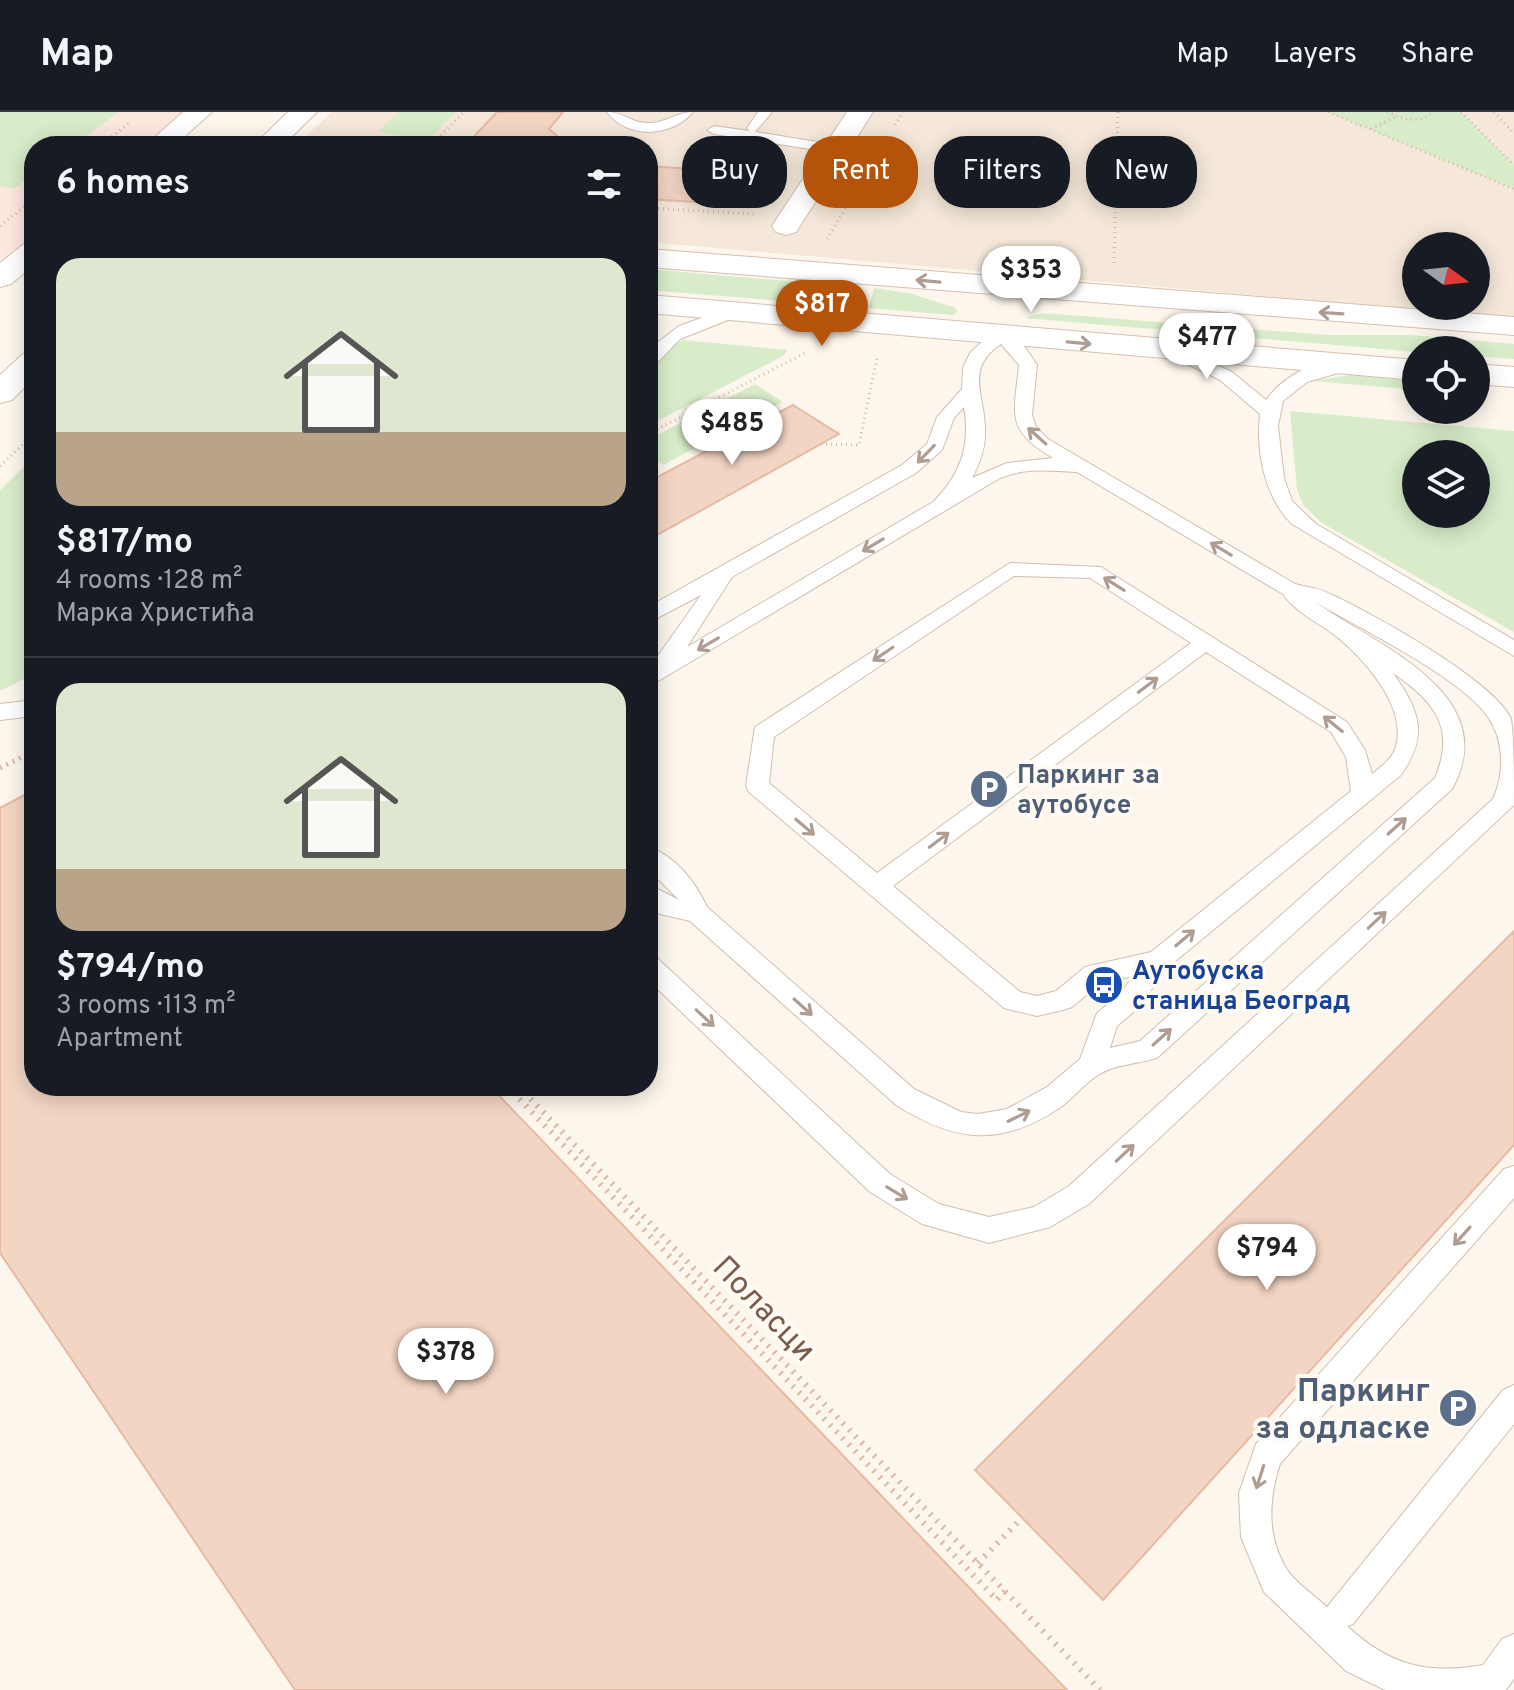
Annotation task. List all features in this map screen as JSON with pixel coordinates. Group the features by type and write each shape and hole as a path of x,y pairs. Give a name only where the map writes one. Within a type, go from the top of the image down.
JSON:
{"street":[{"path":"170,136 199,112"},
{"path":"278,136 304,112"},
{"path":"844,136 860,112"},
{"path":"786,226 803,200"},
{"path":"0,278 24,258"},
{"path":"658,259 1514,326"},
{"path":"1002,336 1006,287"},
{"path":"658,305 1402,369"},
{"path":"0,393 24,370"},
{"path":"1490,375 1514,377"}],"lane":[{"path":"614,112 623,122 646,127 671,124 686,112"},
{"path":"754,128 765,112"},
{"path":"714,130 803,144"},
{"path":"658,346 696,324 732,312"},
{"path":"658,974 880,1183 932,1215 989,1230 1040,1218 1079,1195 1508,798 1513,778 1511,749 1500,717 1482,695 1450,672 1321,597 1288,589 1042,443 1027,429 1023,415 1028,365 1019,351 1002,336 987,346 974,361 969,391 976,420 970,464 957,492 940,505"},
{"path":"1175,351 1226,376 1255,397 1269,412"},
{"path":"1348,365 1325,368 1292,382 1269,412 1274,483 1285,508 1309,528 1514,649"},
{"path":"658,611 924,458 935,446 946,417 969,391"},
{"path":"658,674 993,474 1027,463 1067,465 1102,478"},
{"path":"1158,961 1094,974 1063,1000 1037,1006 1013,1001 757,786 763,733 1010,569 1094,572 1339,727 1354,746 1361,764 1362,792"},
{"path":"658,670 726,573"},
{"path":"658,864 687,889 697,913 905,1097 932,1116 961,1126 987,1127 1013,1121 1053,1098 1091,1065 1148,1050 1444,783 1454,768 1457,748 1455,729 1445,708 1416,679 1304,607 1288,589"},
{"path":"658,616 767,608"},
{"path":"1091,1065 1106,1020 1129,1001 1158,961 1393,769 1407,747 1405,717 1390,681 1343,631"},
{"path":"876,886 1206,642"},
{"path":"0,729 14,722 17,711"},
{"path":"658,901 665,906 697,913"},
{"path":"1514,1178 1267,1455 1255,1493 1257,1537 1275,1581 1358,1659 1403,1681 1450,1688 1493,1680 1514,1651"},
{"path":"1341,1612 1514,1400"}],"path":[{"path":"440,136 464,112"},
{"path":"1114,270 1118,112"},
{"path":"1328,112 1514,189"},
{"path":"1387,112 1395,117 1418,120 1430,117 1433,112"},
{"path":"1461,112 1514,165"},
{"path":"1494,112 1514,133"},
{"path":"1370,129 1395,117"},
{"path":"113,136 132,121"},
{"path":"0,226 24,207"},
{"path":"658,209 742,215 755,214 760,210"},
{"path":"658,429 815,348"},
{"path":"821,444 859,445 878,353"},
{"path":"0,466 24,443"},
{"path":"0,768 24,756"},
{"path":"517,1096 997,1600 1002,1588"},
{"name":"Поласци","path":"528,1096 1100,1690"},
{"path":"978,1563 1022,1518"}],"shaded area":[{"path":"0,112 185,112 156,136 24,136 24,245 0,265"},
{"path":"332,112 1514,112 1514,318 1490,316 1490,232 1402,232 1402,308 658,243 658,136 306,136"}],"green space":[{"path":"0,112 119,112 87,136 24,136 24,181 15,188 0,186"},
{"path":"399,112 456,112 432,136 378,132"},
{"path":"1328,112 1461,112 1514,165 1514,189"},
{"path":"658,270 846,286 841,306 658,291"},
{"path":"874,288 909,293 956,308 957,312 953,315 869,308"},
{"path":"1043,313 1328,335 1422,336 1402,336 1402,351 1025,318"},
{"path":"683,340 788,350 783,356 658,421 658,360"},
{"path":"1490,342 1514,344 1514,359 1490,357"},
{"path":"1351,375 1402,380 1402,389 1313,381"},
{"path":"755,384 783,402 663,465 658,462 658,435"},
{"path":"1290,411 1402,421 1402,424 1514,431 1514,632 1322,523 1304,506 1297,490"},
{"path":"24,467 24,679 0,691 0,490"}],"building":[{"path":"497,112 563,112 549,129 557,136 474,136"},
{"path":"658,167 682,168 682,201 658,200"},
{"path":"793,405 839,434 658,534 658,477"},
{"path":"24,795 24,1096 500,1096 1067,1690 295,1690 0,1253 0,808"},
{"path":"1514,931 1514,1145 1103,1600 975,1470"}],"place":[{"name":"Паркинг за аутобусе","path":"989,789"},
{"name":"Аутобуска станица Београд","path":"1104,985"},
{"name":"Паркинг за одласке","path":"1458,1408"}]}
